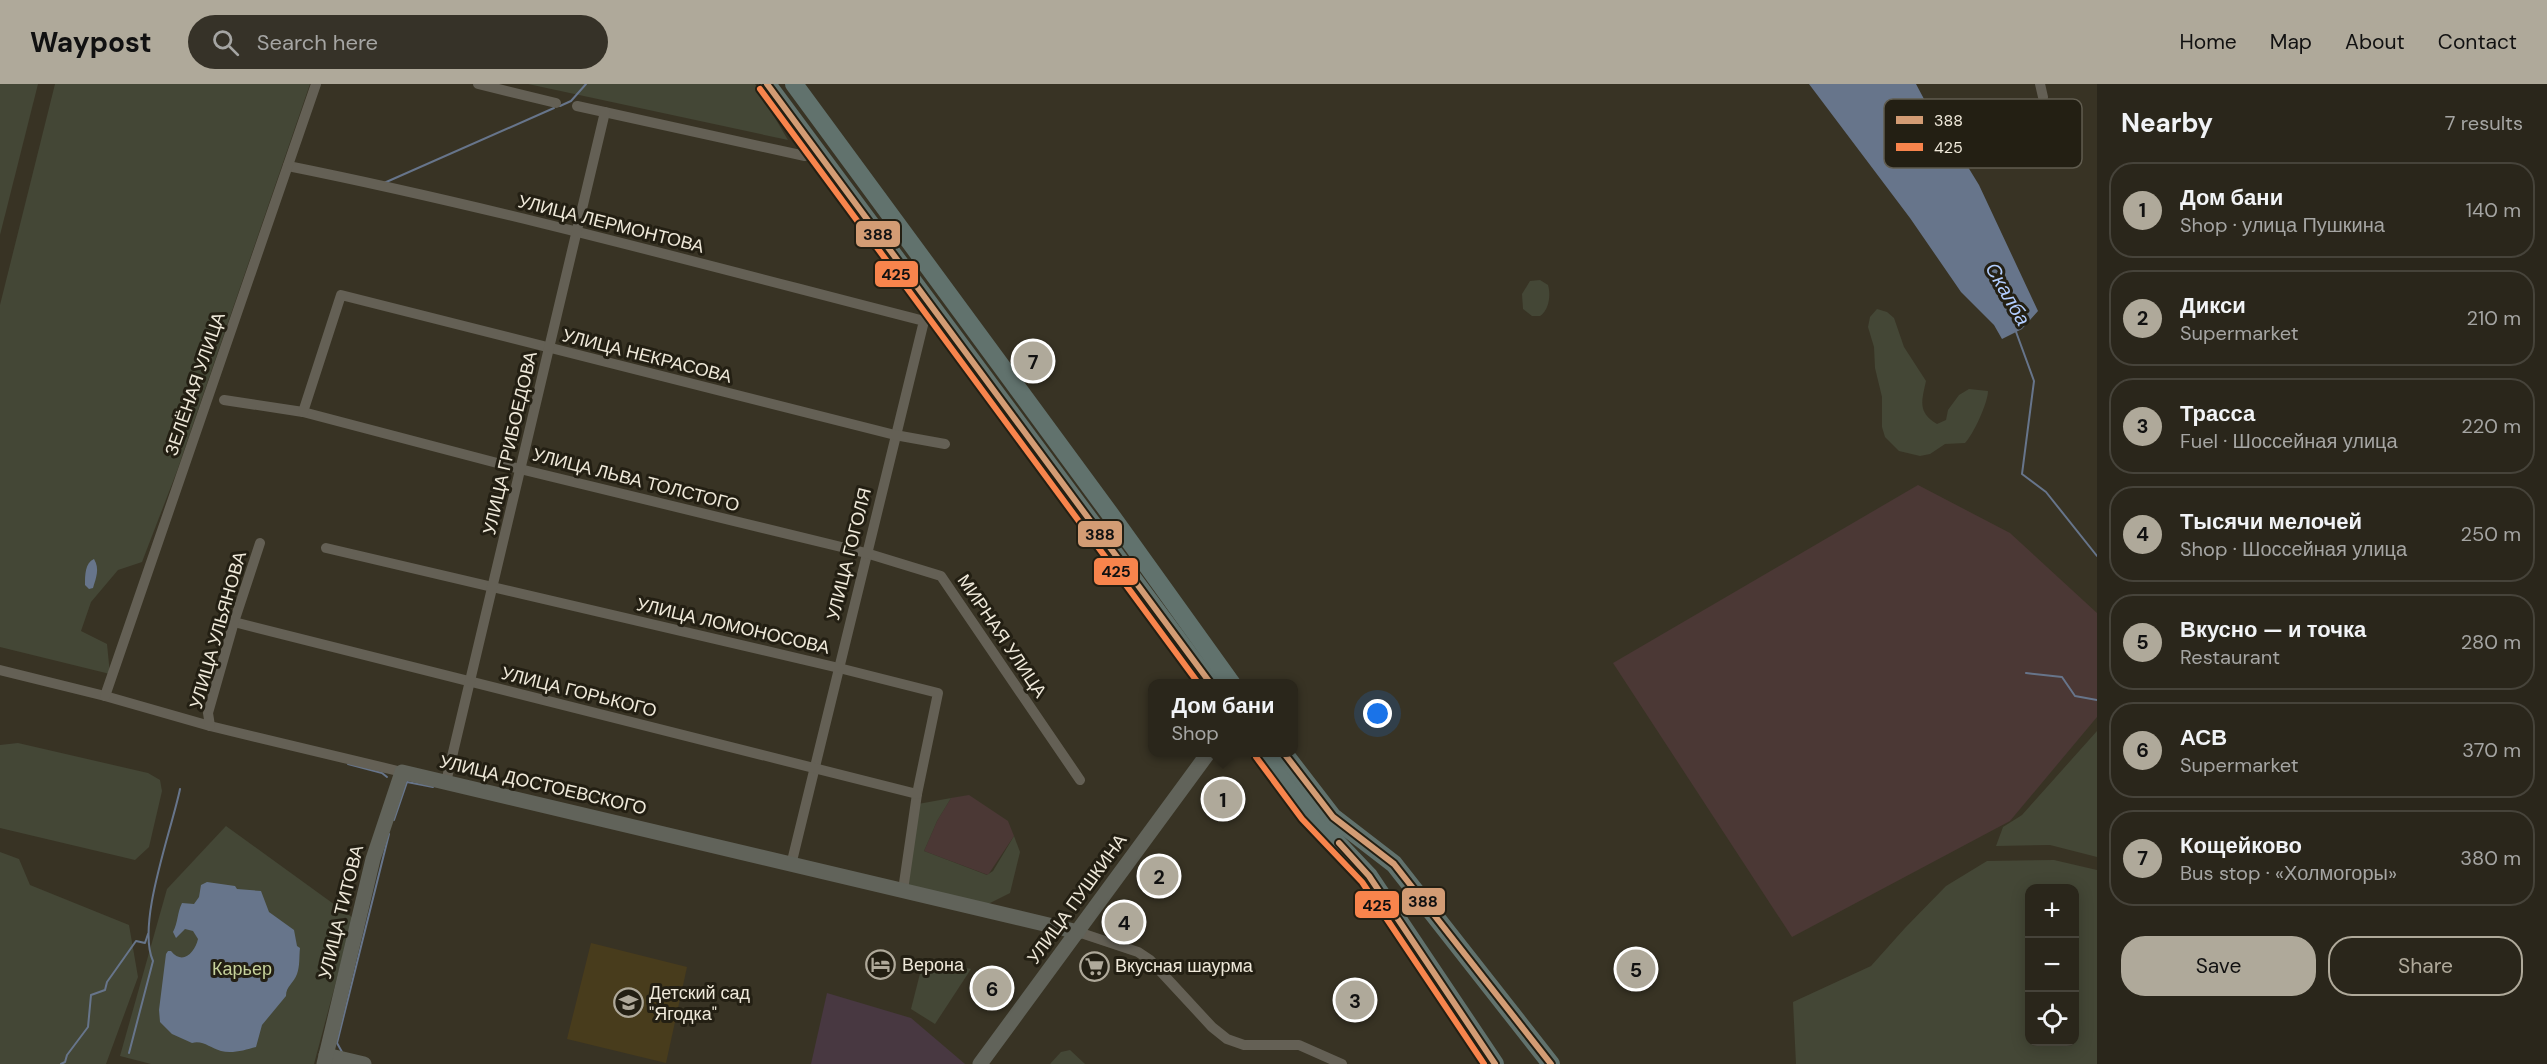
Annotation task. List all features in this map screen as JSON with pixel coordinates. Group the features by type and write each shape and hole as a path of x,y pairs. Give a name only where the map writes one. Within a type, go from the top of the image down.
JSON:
{"highway":[{"path":"767,84 1207,679"},
{"path":"794,84 1228,679"},
{"path":"1266,757 1309,813 1370,876 1495,1064"},
{"path":"1286,757 1333,817 1394,864 1551,1064"}],"street":[{"name":"ЗЕЛЁНАЯ УЛИЦА","path":"105,696 316,84"},
{"path":"478,84 556,103"},
{"path":"2040,84 2043,97"},
{"path":"577,106 805,156"},
{"name":"УЛИЦА ГРИБОЕДОВА","path":"447,782 605,112"},
{"name":"УЛИЦА ЛЕРМОНТОВА","path":"288,166 382,185 576,232 924,321"},
{"name":"УЛИЦА НЕКРАСОВА","path":"303,412 341,295 895,435 945,444"},
{"name":"УЛИЦА ГОГОЛЯ","path":"791,864 924,321"},
{"name":"УЛИЦА ЛЬВА ТОЛСТОГО","path":"224,400 303,412 520,469 866,553"},
{"name":"УЛИЦА УЛЬЯНОВА","path":"210,726 208,713 234,621 260,543"},
{"name":"УЛИЦА ЛОМОНОСОВА","path":"326,548 938,693 917,794 903,890"},
{"name":"МИРНАЯ УЛИЦА","path":"866,553 941,576 1080,780"},
{"name":"УЛИЦА ГОРЬКОГО","path":"234,621 917,794"},
{"name":"УЛИЦА ДОСТОЕВСКОГО","path":"0,670 105,696 210,726 1078,932"},
{"name":"УЛИЦА ПУШКИНА","path":"980,1064 1207,757"},
{"name":"УЛИЦА ТИТОВА","path":"325,1059 373,859 402,772"},
{"path":"1078,932 1138,952 1212,1027 1227,1039 1244,1045 1299,1045 1342,1064"},
{"path":"325,1059 364,1064"}],"shaded area":[{"path":"1918,485 2010,533 2097,613 2097,717 2010,821 1792,937 1613,663"},
{"path":"969,795 1008,821 1014,836 988,875 924,851 937,821 951,798"},
{"name":"Детский сад \"Ягодка\"","path":"591,943 687,967 666,1063 567,1039"},
{"path":"827,993 911,1018 965,1064 811,1064"}],"green space":[{"path":"0,84 38,84 0,235"},
{"path":"55,84 310,84 177,471 142,562 118,570 91,602 81,631 107,644 110,674 0,647 0,305"},
{"path":"528,84 755,84 788,140"},
{"path":"1540,280 1548,285 1548,302 1540,316 1532,316 1523,309 1522,294 1530,281"},
{"path":"1877,309 1887,312 1894,318 1904,347 1926,381 1922,405 1926,415 1937,424 1946,420 1948,410 1959,395 1969,389 1988,391 1986,403 1965,443 1945,444 1930,454 1920,456 1899,451 1885,437 1882,427 1882,397 1875,368 1874,347 1868,327 1870,317"},
{"path":"2097,731 2097,857 2050,845 1996,846 2003,827 2022,815"},
{"path":"18,743 148,773 160,780 162,791 149,847 135,860 0,828 0,745"},
{"path":"951,798 937,821 924,851 987,875 993,871 1014,836 1020,852 1010,893 986,905 908,885 918,804"},
{"name":"Карьер","path":"226,826 353,918 314,1064 151,1064 120,1056 167,889"},
{"path":"0,852 19,859 30,885 129,925 138,977 106,1064 0,1064"},
{"path":"2054,860 2097,870 2097,1064 1796,1064 1793,1002 1871,966 1946,886 1987,861"},
{"path":"924,958 971,969 935,1024 911,1009"},
{"path":"1070,1050 1085,1064 1050,1064 1061,1052"}],"water":[{"path":"1809,84 1916,84 1924,99 1884,99 1884,168 1969,168 1979,185 2038,311 2022,329 2002,339 1994,325 1961,292 1910,218"},
{"path":"94,559 97,574 93,588 89,589 85,585 85,573 87,566"},
{"path":"207,882 235,886 237,889 261,891 269,912 294,930 297,946 300,948 296,977 287,990 286,996 262,1025 256,1047 234,1052 217,1050 203,1043 192,1043 172,1034 160,1022 159,1010 166,954 171,951 180,957 188,956 198,939 193,931 185,929 176,938 173,932 180,907 182,903 194,904 199,897 201,885"}],"waterway":[{"path":"560,106 571,101 586,84"},
{"path":"384,183 554,108"},
{"name":"Скалба","path":"2015,329 2034,381 2022,474 2046,492 2097,556"},
{"path":"2026,673 2062,677 2075,696 2097,700"},
{"path":"348,764 382,773 387,777"},
{"path":"394,820 407,782 433,787"},
{"path":"129,1053 153,961 149,945 152,901 180,789"},
{"path":"342,1052 337,1043 389,834"},
{"path":"61,1064 65,1062 67,1055 88,1027 91,995 105,990 107,982 136,941 145,943 148,934"}],"transit line":[{"name":"388","path":"767,84 1207,679"},
{"name":"425","path":"760,89 1195,679"},
{"name":"425","path":"1256,757 1302,819 1362,882 1484,1064"},
{"name":"388","path":"1287,757 1333,817 1394,864 1551,1064"},
{"name":"388","path":"1339,843 1369,876 1495,1064"}],"place":[{"name":"Кощейково","path":"1033,361"},
{"name":"Дом бани","path":"1223,799"},
{"name":"Дикси","path":"1159,876"},
{"name":"Тысячи мелочей","path":"1124,922"},
{"name":"Верона","path":"881,965"},
{"name":"Вкусная шаурма","path":"1094,966"},
{"name":"Вкусно — и точка","path":"1636,969"},
{"name":"АСВ","path":"992,988"},
{"name":"Трасса","path":"1355,1000"},
{"name":"Детский сад \"Ягодка\"","path":"628,1003"}]}
